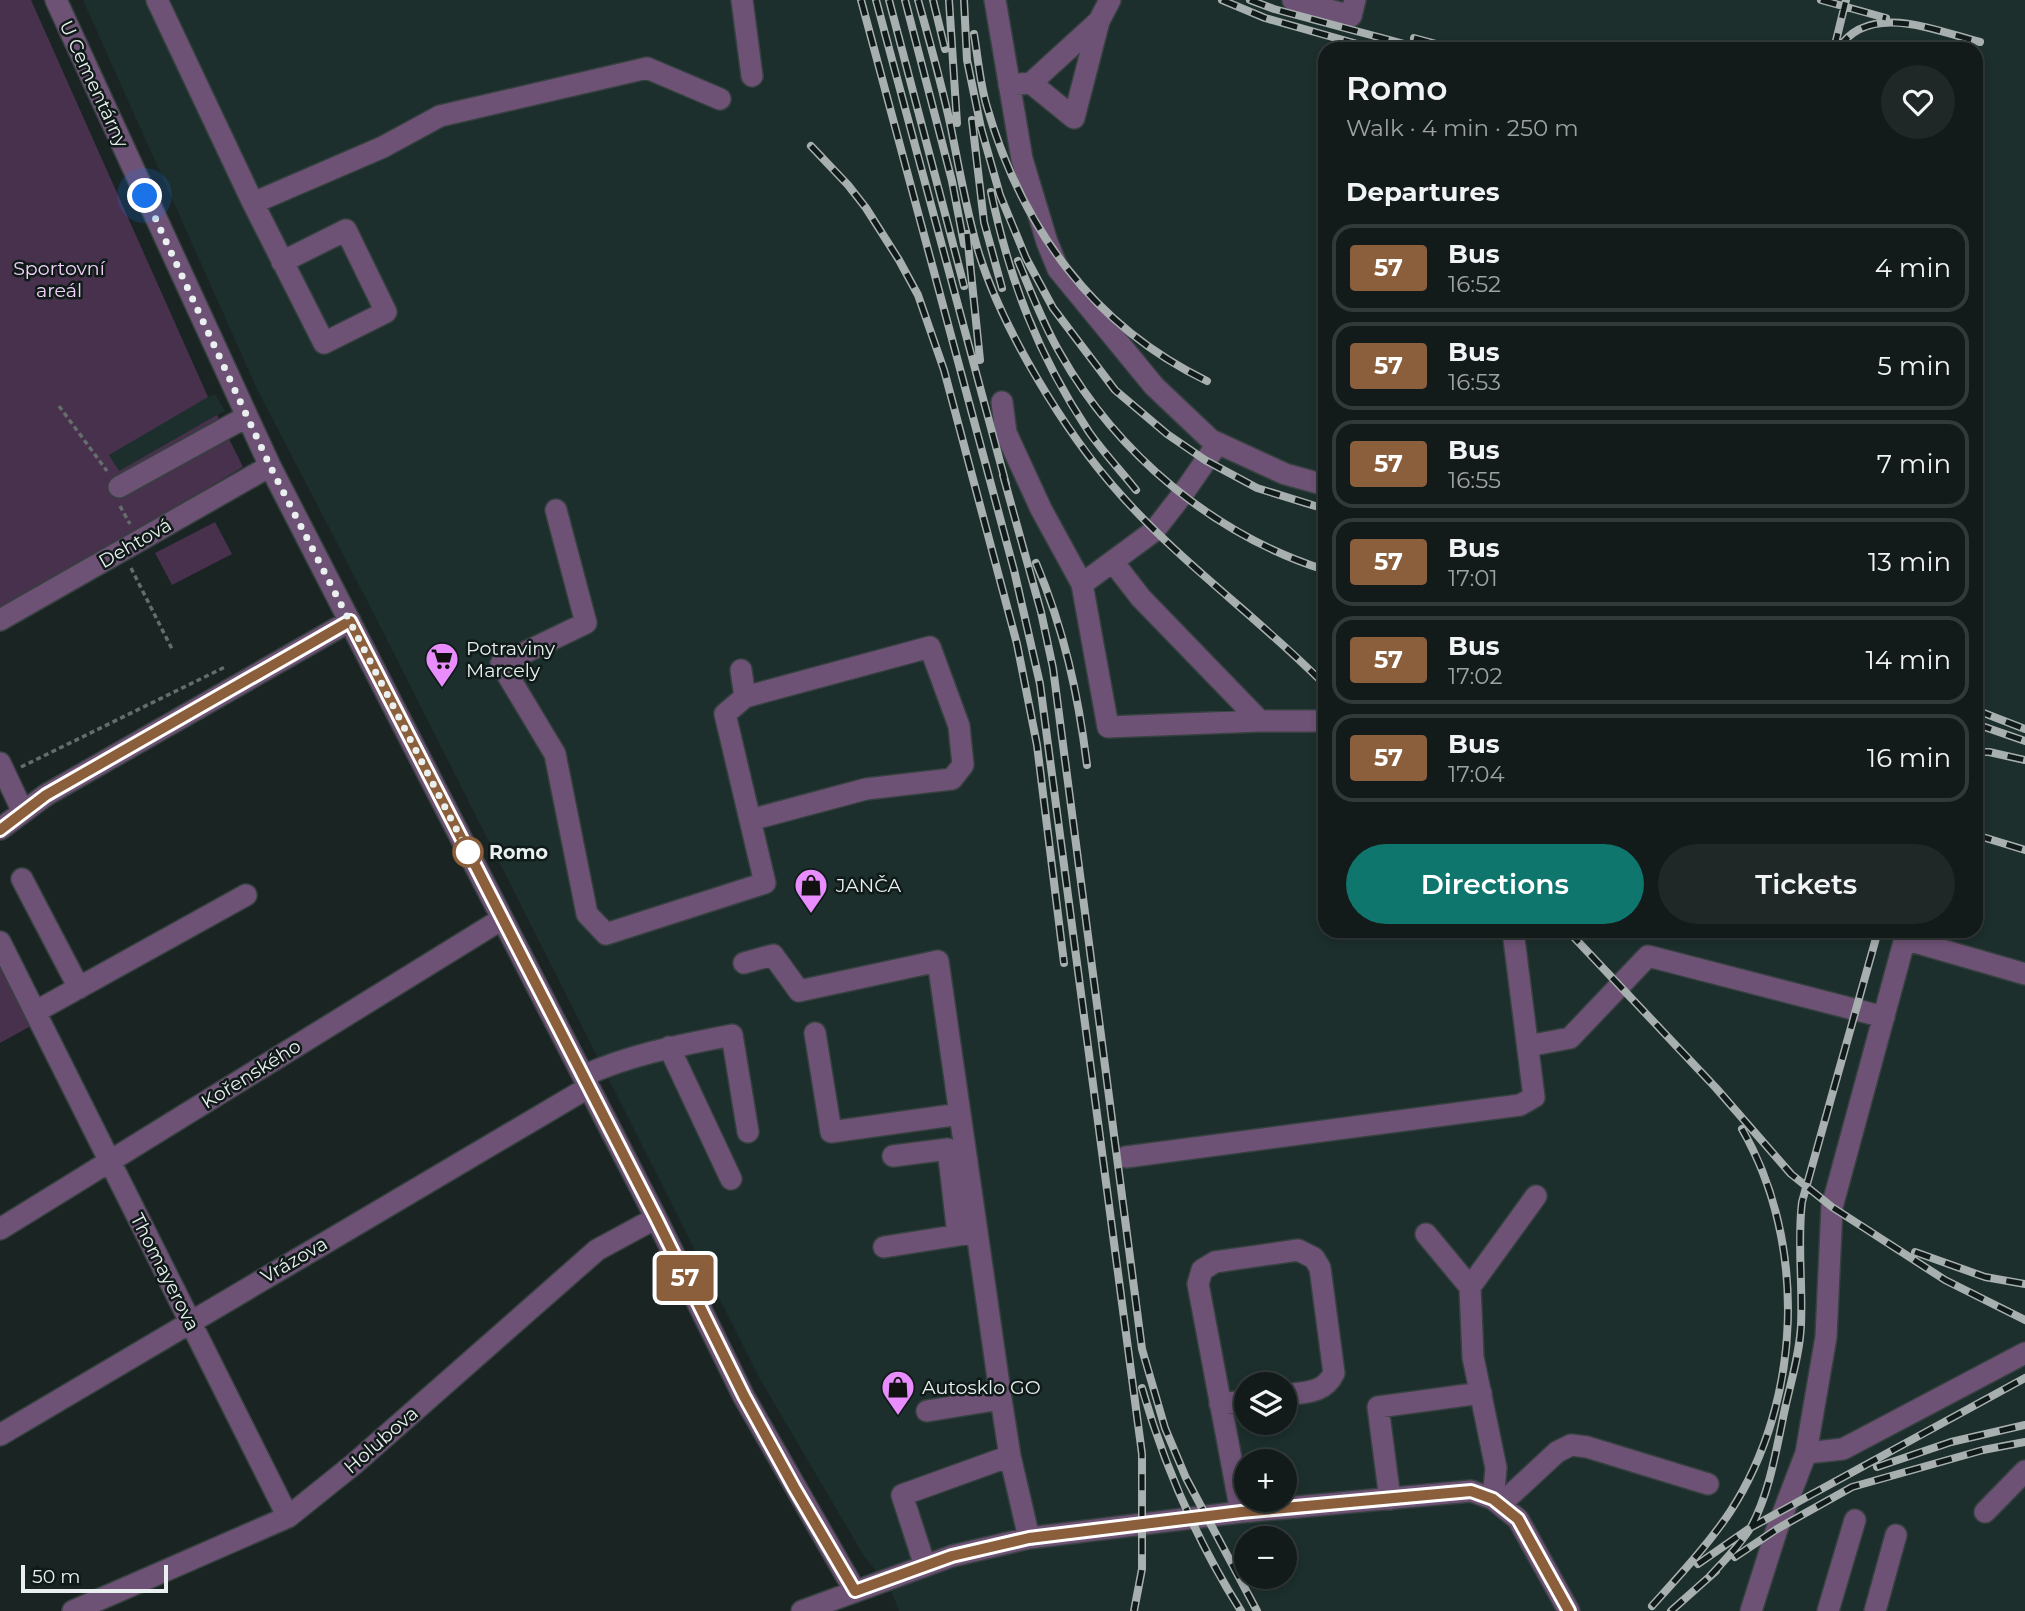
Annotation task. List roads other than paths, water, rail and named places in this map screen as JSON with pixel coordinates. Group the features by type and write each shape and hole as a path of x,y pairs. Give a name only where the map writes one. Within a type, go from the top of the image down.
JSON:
{"street":[{"name":"U Cementárny","path":"56,0 270,466 769,1443 855,1591"},
{"path":"157,0 253,203 282,262 324,343 386,312 346,230 282,262"},
{"path":"742,0 751,76"},
{"path":"995,0 1022,159 1058,269 1154,386 1211,440 1285,474 1318,483"},
{"path":"1031,83 1074,118 1099,22 1110,0"},
{"path":"1293,0 1351,16 1355,0"},
{"path":"1009,85 1031,83 1099,22"},
{"path":"253,203 383,147 440,116 647,68 720,99"},
{"path":"1002,402 1006,433 1041,509 1082,584 1108,727 1318,721"},
{"path":"119,487 246,416"},
{"path":"1082,584 1154,531 1218,443"},
{"name":"Dehtová","path":"0,620 270,466"},
{"path":"556,510 586,622 501,664 555,754 587,914 606,934 765,883 750,820 725,714 745,697 930,647 959,726 963,765 952,779 866,789 750,820"},
{"path":"1113,562 1141,598 1260,721"},
{"path":"0,830 46,795 350,621"},
{"path":"741,670 745,697"},
{"path":"3,769 23,812"},
{"path":"22,879 79,988"},
{"path":"39,1020 79,988 246,895"},
{"name":"Kořenského","path":"0,1229 502,919"},
{"path":"1126,1157 1520,1105 1534,1097 1514,938"},
{"path":"1751,1611 1777,1529 1806,1453 1826,1337 1832,1207 1904,938"},
{"path":"1914,938 2025,974"},
{"name":"Thomayerova","path":"0,942 288,1517"},
{"path":"744,963 773,956 799,991 939,961 960,1114 968,1233"},
{"path":"1528,1046 1570,1038 1648,956 1884,1017"},
{"path":"815,1034 831,1132 960,1114"},
{"name":"Vrázova","path":"0,1435 615,1063 669,1047 732,1035 748,1132"},
{"path":"669,1047 731,1178"},
{"path":"893,1156 948,1149 968,1233 1010,1456 1029,1538"},
{"path":"1469,1287 1536,1196"},
{"name":"Holubova","path":"73,1611 288,1517 354,1464 597,1250 656,1218"},
{"path":"884,1247 968,1233"},
{"path":"1426,1234 1469,1287 1473,1357 1496,1468 1497,1501"},
{"path":"1234,1476 1198,1284 1202,1270 1216,1262 1298,1250 1314,1258 1320,1268 1334,1373 1328,1384 1315,1391 1297,1393"},
{"path":"1806,1453 1843,1449 2025,1353"},
{"path":"1390,1499 1378,1407 1481,1393"},
{"path":"927,1411 1001,1399"},
{"path":"1220,1404 1234,1402"},
{"path":"1497,1501 1558,1452 1571,1445 1587,1447 1708,1484"},
{"path":"925,1566 902,1495 1010,1456"},
{"path":"1985,1512 2025,1471"},
{"path":"1297,1507 1471,1491 1497,1501 1514,1514 1569,1611"},
{"path":"802,1611 925,1566 997,1544 1241,1512"},
{"path":"1829,1611 1855,1520"},
{"path":"1875,1611 1896,1535"}],"railway":[{"path":"861,0 1014,570 1040,684 1142,1454 1142,1569 1134,1611"},
{"path":"876,0 1006,484"},
{"path":"889,0 964,286"},
{"path":"905,0 952,181 964,244"},
{"path":"918,0 944,96 977,247 1001,310 1036,377 1099,469 1144,520 1318,678"},
{"path":"933,0 945,49"},
{"path":"949,0 957,123"},
{"path":"964,0 967,60 981,128 1000,195 1026,258 1053,308 1115,390 1167,434 1205,460 1257,488 1318,507"},
{"path":"1222,0 1265,18 1350,42"},
{"path":"1250,0 1397,42"},
{"path":"1821,0 1886,18"},
{"path":"1836,42 1846,0"},
{"path":"1844,42 1851,34 1867,26 1885,23 1904,23 1980,42"},
{"path":"974,34 985,98 1002,151 1020,193 1042,232 1067,269 1129,332 1166,358 1207,381"},
{"path":"1414,38 1429,42"},
{"path":"972,120 984,222 1002,288"},
{"path":"811,146 866,208 899,260 918,295 944,370 1017,644 1037,745 1064,963"},
{"path":"991,192 1017,287 1055,375 1089,432 1136,490"},
{"path":"967,234 980,360"},
{"path":"1018,261 1060,353 1083,390 1110,425 1140,457 1207,513 1245,536 1318,567"},
{"path":"1003,475 1041,612 1053,668 1142,1349 1165,1428 1186,1478 1257,1611"},
{"path":"1036,563 1055,613 1069,662 1087,765"},
{"path":"1983,713 2025,729"},
{"path":"1983,726 2025,741"},
{"path":"1983,752 2025,760"},
{"path":"1983,837 2025,850"},
{"path":"1575,938 1716,1088 1791,1174 1832,1207 1945,1280 2025,1320"},
{"path":"1710,1576 1751,1527 1764,1498 1773,1467 1800,1335 1802,1202 1876,938"},
{"path":"1652,1606 1730,1512 1754,1468 1772,1422 1783,1372 1788,1322 1786,1271 1778,1222 1763,1174 1742,1129"},
{"path":"1915,1252 1985,1277 2025,1284"},
{"path":"1698,1564 1750,1528 2025,1378"},
{"path":"1142,1388 1184,1503 1210,1558 1241,1611"},
{"path":"1877,1467 1951,1442 2025,1425"},
{"path":"1735,1557 1777,1529 1852,1487 1983,1450 2025,1442"},
{"path":"1671,1611 1716,1571"}],"place":[{"name":"Potraviny Marcely","path":"442,689"},
{"name":"Romo","path":"468,852"},
{"name":"JANČA","path":"811,915"},
{"name":"Autosklo GO","path":"898,1417"}],"park label":[{"name":"Sportovní areál","path":"59,279"}]}
